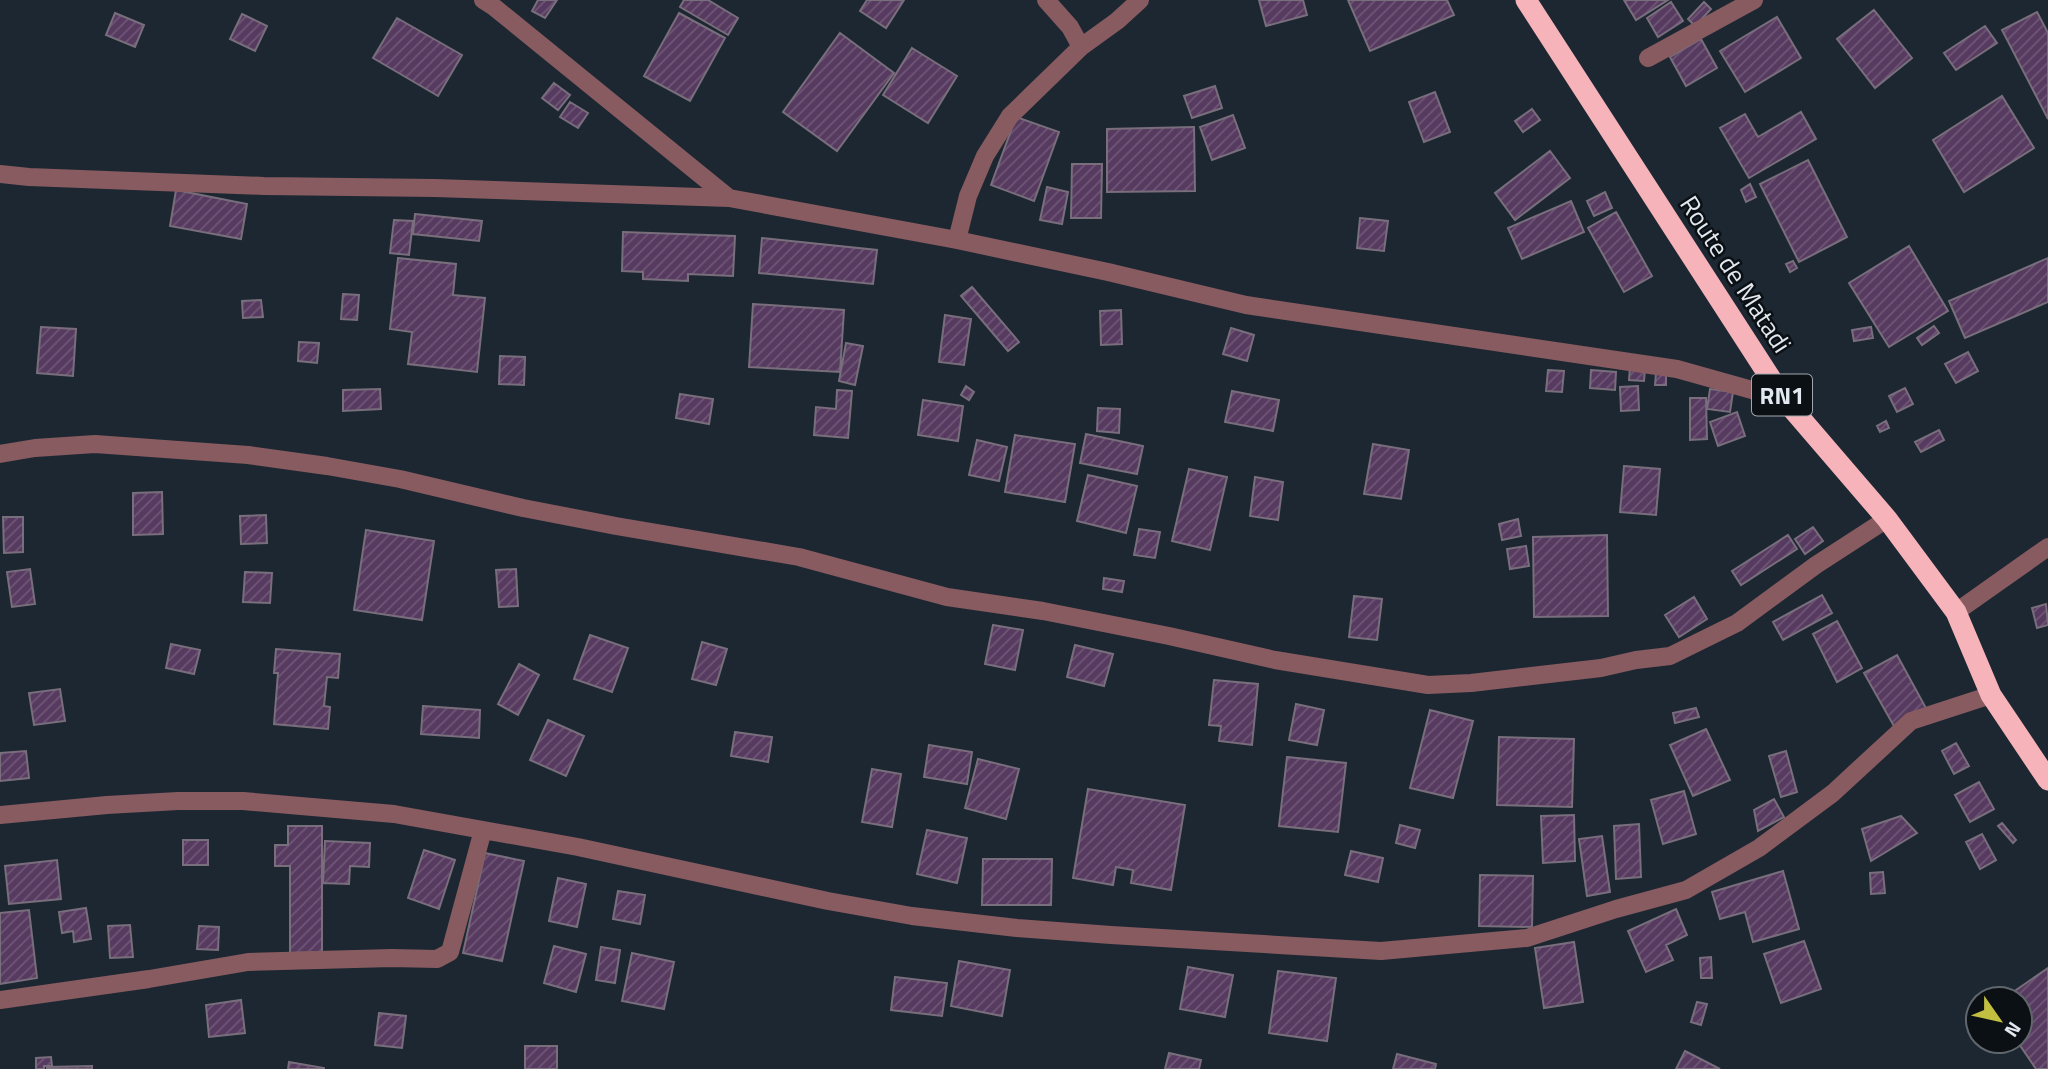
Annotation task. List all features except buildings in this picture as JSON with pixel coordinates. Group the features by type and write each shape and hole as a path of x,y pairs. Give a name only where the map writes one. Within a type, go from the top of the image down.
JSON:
{"highway":[{"name":"Route de Matadi","path":"1526,0 1784,399 1887,519 1956,612 1991,695 2048,780"}],"street":[{"path":"483,0 494,6 729,198"},
{"path":"1046,0 1070,27 1082,47"},
{"path":"957,240 968,196 985,156 1010,116 1082,47 1140,0"},
{"path":"1648,58 1754,0"},
{"path":"0,174 264,186 435,188 729,198 957,240 1246,305 1677,369 1784,399"},
{"path":"0,454 35,448 95,444 248,455 327,466 400,479 523,508 616,526 799,557 947,597 1043,611 1275,660 1428,685 1471,683 1601,668 1670,656 1737,623 1816,565 1887,519"},
{"path":"1956,612 2048,547"},
{"path":"0,815 178,801 243,801 394,814 578,847 828,901 912,916 1017,928 1381,951 1527,938 1686,890 1759,848 1833,793 1911,720 1991,695"},
{"path":"0,1000 248,962 438,959 450,953 483,830"}]}
